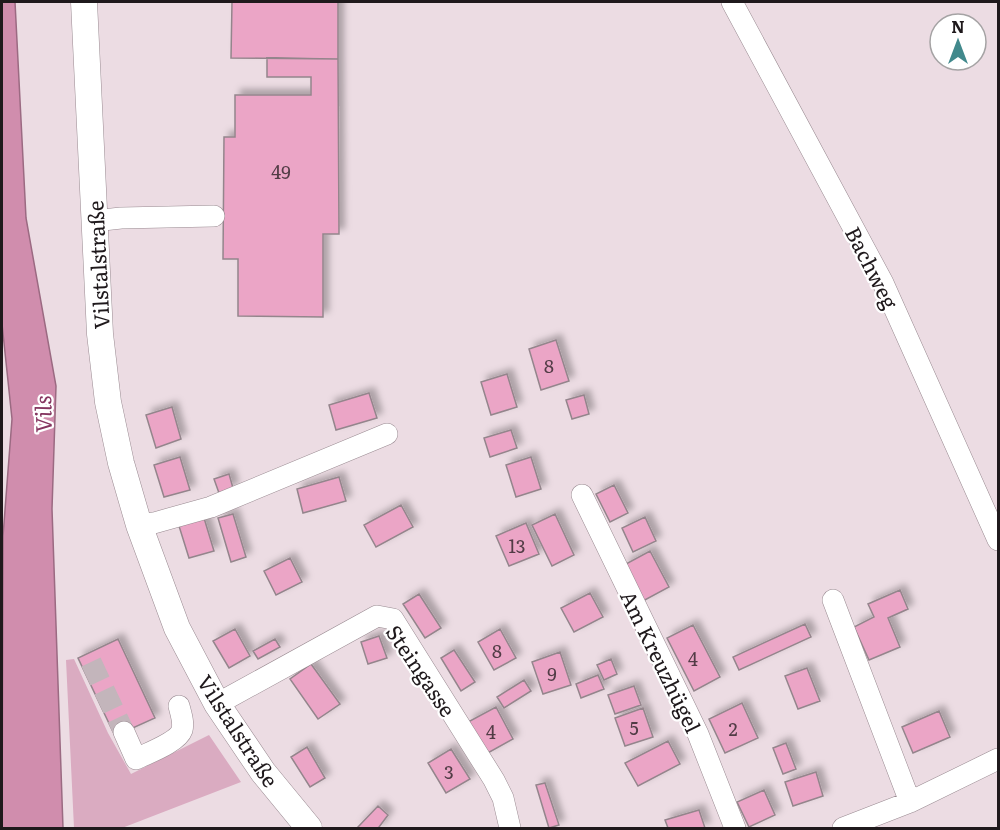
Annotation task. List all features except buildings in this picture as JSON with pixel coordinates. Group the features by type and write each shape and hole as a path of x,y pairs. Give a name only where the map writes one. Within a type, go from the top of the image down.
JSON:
{"main road":[{"name":"Vilstalstraße","path":"84,2 100,334 108,402 121,463 139,525 177,628 218,704 263,772 309,828"}],"street":[{"name":"Bachweg","path":"732,2 883,284 999,540"},
{"path":"94,221 120,218 214,216"},
{"path":"139,525 211,507 387,434"},
{"name":"Am Kreuzhügel","path":"582,495 698,734 735,828"},
{"path":"833,600 910,802"},
{"name":"Steingasse","path":"218,704 377,616 393,619 494,780 503,798 510,828"},
{"path":"124,732 136,759 180,735 183,728 178,706"},
{"path":"843,828 910,802 999,759"}],"shaded area":[{"path":"74,659 108,733 131,774 209,735 241,782 122,828 74,828 66,660"}],"water":[{"name":"Vils","path":"2,2 15,2 26,218 56,386 52,509 63,828 2,828 3,536 12,419 2,324"}],"tunnel":[{"path":"91,662 124,732"}]}
